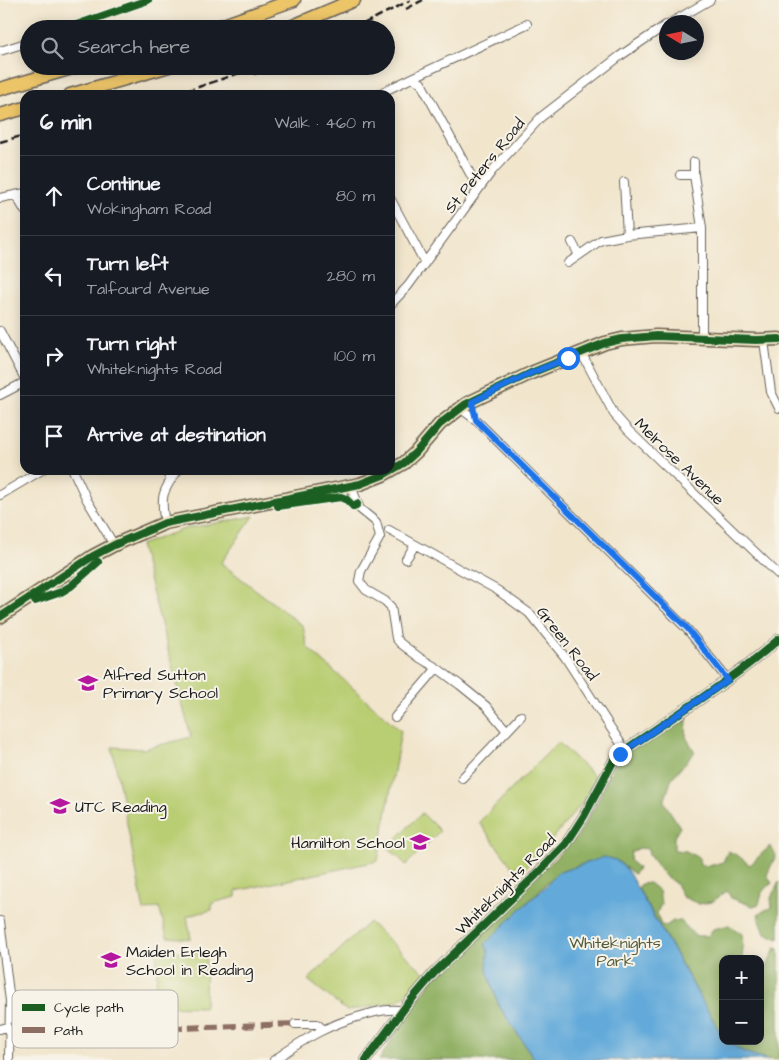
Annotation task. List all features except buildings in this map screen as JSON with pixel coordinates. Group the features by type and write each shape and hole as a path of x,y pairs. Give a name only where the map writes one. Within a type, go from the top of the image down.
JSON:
{"main road":[{"path":"237,20 294,0"},
{"path":"307,20 354,0"},
{"path":"0,89 48,75"},
{"path":"87,90 138,75"},
{"path":"0,115 20,109"},
{"path":"395,468 416,452 440,424 460,408 531,373 605,343 622,339 656,336 779,339"},
{"path":"0,617 93,556 165,523 291,496 351,486 381,475"}],"street":[{"path":"91,20 148,0"},
{"path":"684,15 710,0"},
{"path":"387,90 527,24"},
{"name":"St Peters Road","path":"395,300 408,286 480,187 541,117 620,56 659,31"},
{"path":"0,52 20,45"},
{"path":"413,78 421,83 473,179 480,187"},
{"path":"694,162 694,175 702,228 702,338"},
{"path":"680,175 694,175"},
{"path":"624,182 628,235"},
{"path":"16,194 20,201"},
{"path":"0,198 20,194"},
{"path":"395,207 425,262"},
{"path":"568,263 601,240 628,235 702,228"},
{"path":"572,242 580,255"},
{"path":"0,331 20,370"},
{"path":"764,340 771,392 779,408"},
{"name":"Melrose Avenue","path":"581,352 614,414 628,430 779,575"},
{"path":"0,395 20,383"},
{"path":"460,408 476,420 687,628 728,680"},
{"path":"0,496 34,475"},
{"path":"75,475 87,500 114,545"},
{"path":"168,475 170,480"},
{"path":"165,523 161,500 174,475"},
{"path":"351,486 360,509 376,522 380,537 362,571 359,581 366,590 385,601 391,607 396,638 400,643 420,658 438,668 486,706 507,731"},
{"name":"Green Road","path":"390,530 497,590 529,613 565,657 625,750"},
{"path":"406,559 415,545"},
{"name":"Whiteknights Road","path":"366,1060 435,972 566,844 584,816 614,760 625,750 728,680 779,639"},
{"path":"395,717 438,668"},
{"path":"462,778 521,716"},
{"path":"0,922 10,1001 9,1060"},
{"path":"274,1060 323,1029 345,1020 392,1009 403,1011"},
{"path":"295,1024 317,1024 323,1029"},
{"path":"0,1029 10,1026"}],"green space":[{"path":"254,516 221,563 303,626 307,647 401,731 378,861 236,891 236,897 212,903 212,910 187,916 191,939 167,937 159,907 144,911 112,747 144,749 191,737 140,545 184,529"},
{"path":"687,719 686,737 695,752 672,778 664,802 680,827 674,837 674,850 686,851 699,858 700,865 709,866 723,862 728,851 750,865 770,846 776,855 767,875 772,883 762,892 759,904 753,906 731,898 727,891 712,902 699,904 683,897 676,884 664,875 649,855 648,849 640,848 631,852 630,861 638,868 634,874 616,860 589,862 557,873 485,944 488,950 487,970 499,1006 535,1060 379,1060 437,973 577,837 598,801 615,762 627,752"},
{"path":"558,742 595,777 583,802 544,849 518,875 479,822"},
{"path":"422,813 440,831 406,865 388,847"},
{"path":"779,882 779,939 765,934 758,915 772,908 771,898"},
{"path":"649,883 659,891 661,904 657,913 661,925 666,926 673,921 681,921 695,936 708,936 713,929 729,925 742,934 742,955 719,955 719,1030 638,888 641,884"},
{"path":"369,922 427,975 399,1001 347,1011 308,980"},
{"path":"775,948 779,949 779,1060 751,1055 732,1045 764,1045 764,967 767,967"},
{"path":"157,951 206,952 205,1007 178,1006 178,990 156,990"}],"water":[{"path":"604,857 616,860 627,870 719,1030 719,1045 733,1045 744,1052 769,1060 535,1060 499,1006 487,970 488,950 485,944 547,885 557,873"}],"railway":[{"path":"371,20 411,0"},
{"path":"406,9 423,0"},
{"path":"190,90 234,75"},
{"path":"0,142 20,136"}],"marked path":[{"path":"178,1028 295,1024"}],"cycle path":[{"path":"91,20 148,0"},
{"path":"395,468 416,452 440,424 466,404 531,373 605,343 622,339 656,336 756,340 779,339"},
{"path":"0,617 93,556 165,523 360,484 383,475"},
{"path":"278,506 341,497 354,507 357,504"},
{"path":"35,601 61,592 71,586 98,562"},
{"path":"366,1060 406,1006 435,972 566,844 584,816 614,760 625,750 723,683 779,639"}],"place":[{"name":"Alfred Sutton Primary School","path":"88,683"},
{"name":"UTC Reading","path":"60,806"},
{"name":"Hamilton School","path":"420,842"},
{"name":"Maiden Erlegh School in Reading","path":"111,960"}],"route":[{"path":"568,358 531,373 472,402 476,420 687,628 728,680 620,754"}],"park label":[{"name":"Whiteknights Park","path":"615,951"}]}
